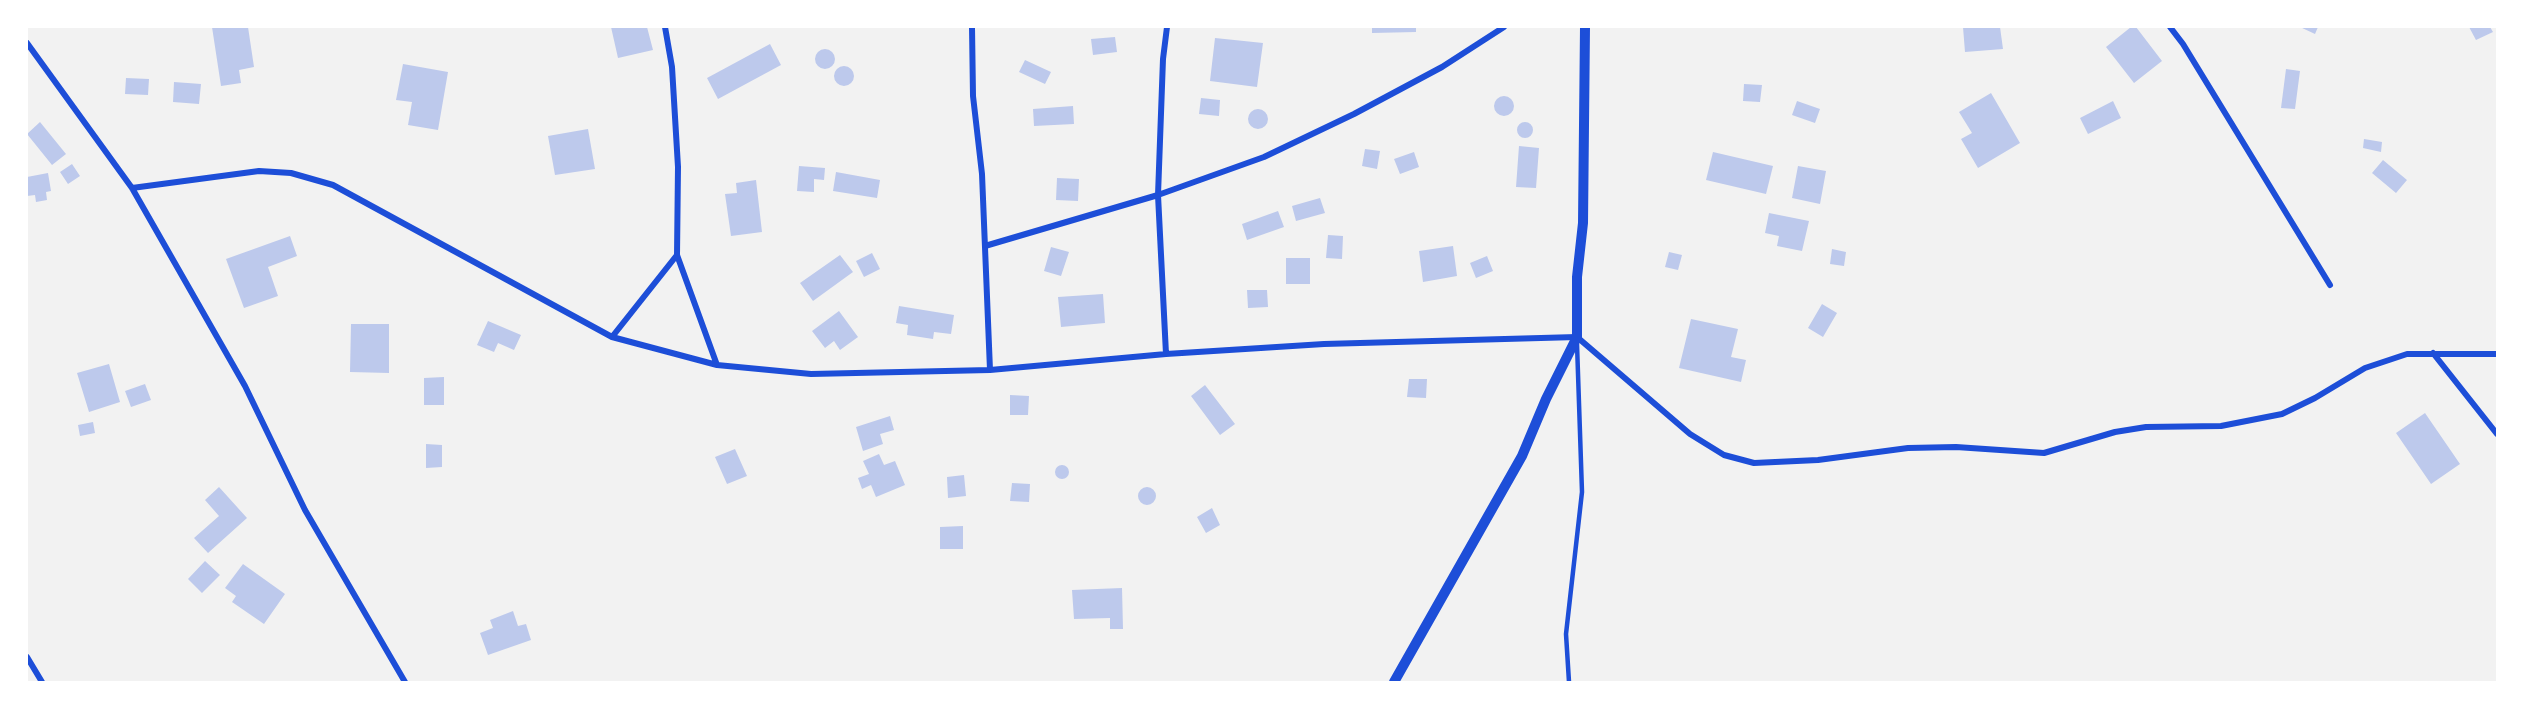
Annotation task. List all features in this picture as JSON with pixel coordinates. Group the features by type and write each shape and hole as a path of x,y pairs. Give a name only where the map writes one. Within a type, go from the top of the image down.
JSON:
{"street":[{"path":"665,27 672,67 678,167 676,255 717,365"},
{"path":"972,27 973,96 982,174 990,370"},
{"path":"1167,27 1163,59 1158,195 1167,354"},
{"path":"985,246 1158,195 1264,157 1354,114 1442,67 1504,27"},
{"path":"1394,682 1522,456 1546,399 1577,337 1576,277 1583,223 1585,27"},
{"path":"2170,27 2183,44 2330,285"},
{"path":"27,43 132,188 245,387 305,510 405,682"},
{"path":"132,188 259,171 291,173 333,185 612,337 717,365 811,375 990,370 1167,354 1324,344 1577,337 1690,434 1724,455 1754,463 1818,460 1908,448 1956,447 2044,453 2115,432 2146,427 2221,426 2282,414 2315,398 2365,368 2407,354 2497,354"},
{"path":"612,337 676,255"},
{"path":"2433,353 2497,435"},
{"path":"27,657 42,682"}],"lane":[{"path":"1569,682 1566,633 1582,492 1577,337"}],"building":[{"path":"212,27 248,27 254,67 239,70 241,83 221,86"},
{"path":"611,27 647,27 653,50 618,58"},
{"path":"1372,27 1416,27 1416,32 1372,33"},
{"path":"1963,27 2000,27 2003,49 1965,52"},
{"path":"2131,27 2136,27 2162,61 2134,83 2106,47"},
{"path":"2300,27 2318,27 2315,34"},
{"path":"2469,27 2490,27 2493,32 2476,40"},
{"path":"1115,37 1117,52 1093,55 1091,39"},
{"path":"1215,38 1263,43 1257,87 1210,81"},
{"path":"770,44 781,65 718,99 707,78"},
{"path":"825,49 832,52 835,59 832,66 825,69 818,66 815,59 818,52"},
{"path":"1025,60 1051,72 1045,84 1019,72"},
{"path":"403,64 448,72 438,130 408,125 412,102 396,100"},
{"path":"844,66 851,69 854,76 851,83 844,86 837,83 834,76 837,69"},
{"path":"2286,69 2300,71 2295,109 2281,108"},
{"path":"126,78 149,79 148,95 125,94"},
{"path":"174,82 201,84 199,104 173,102"},
{"path":"1744,84 1762,85 1760,102 1743,101"},
{"path":"1991,93 2020,143 1978,168 1961,139 1972,133 1959,112"},
{"path":"1504,96 1511,99 1514,106 1511,113 1504,116 1497,113 1494,106 1497,99"},
{"path":"1201,98 1220,100 1219,116 1199,114"},
{"path":"1797,101 1820,109 1815,123 1792,115"},
{"path":"2113,101 2121,118 2088,134 2080,118"},
{"path":"1073,106 1074,124 1034,126 1033,109"},
{"path":"1258,109 1265,112 1268,119 1265,126 1258,129 1251,126 1248,119 1251,112"},
{"path":"40,122 66,154 52,165 27,134"},
{"path":"1525,122 1533,130 1525,138 1517,130"},
{"path":"588,129 595,169 555,175 548,136"},
{"path":"2364,139 2382,142 2381,152 2363,148"},
{"path":"1519,146 1539,148 1536,188 1516,187"},
{"path":"1365,149 1380,151 1377,169 1362,166"},
{"path":"1414,152 1419,167 1400,174 1394,159"},
{"path":"1713,152 1773,166 1766,194 1706,180"},
{"path":"2383,160 2407,180 2396,193 2372,173"},
{"path":"72,164 80,176 68,184 60,172"},
{"path":"799,166 825,168 824,180 814,179 814,192 797,191"},
{"path":"1798,166 1826,171 1820,204 1792,198"},
{"path":"836,172 880,180 877,198 833,191"},
{"path":"48,173 51,191 46,192 47,200 36,202 35,195 27,196 27,177"},
{"path":"1057,178 1079,179 1078,201 1056,200"},
{"path":"756,180 762,232 731,236 725,194 737,193 736,183"},
{"path":"1320,198 1325,213 1296,221 1292,206"},
{"path":"1278,211 1284,227 1247,240 1242,224"},
{"path":"1769,213 1809,221 1802,251 1777,246 1779,236 1765,233"},
{"path":"1328,235 1343,236 1342,259 1326,258"},
{"path":"290,236 297,256 268,267 278,296 244,308 226,259"},
{"path":"1453,246 1457,276 1423,282 1419,251"},
{"path":"1051,247 1069,252 1061,276 1044,271"},
{"path":"1832,249 1846,252 1844,266 1830,264"},
{"path":"1669,252 1682,255 1678,270 1665,267"},
{"path":"872,253 880,269 864,277 856,261"},
{"path":"840,255 853,272 813,301 800,283"},
{"path":"1487,256 1493,271 1476,278 1470,263"},
{"path":"1286,258 1310,258 1310,284 1286,284"},
{"path":"1247,290 1267,290 1268,307 1248,308"},
{"path":"1103,294 1105,323 1061,327 1058,297"},
{"path":"1822,304 1837,313 1823,337 1808,328"},
{"path":"899,306 954,315 951,334 934,332 933,339 907,335 908,325 896,323"},
{"path":"839,311 858,337 840,350 834,341 825,348 812,331"},
{"path":"1691,319 1738,329 1731,357 1746,360 1741,382 1679,368"},
{"path":"488,321 521,335 514,350 498,343 494,352 477,345"},
{"path":"351,324 389,324 389,373 350,372"},
{"path":"109,364 120,402 89,412 77,373"},
{"path":"444,377 444,405 424,405 424,378"},
{"path":"1409,379 1427,379 1426,398 1407,397"},
{"path":"145,384 151,400 131,407 125,391"},
{"path":"1205,385 1235,424 1220,435 1191,396"},
{"path":"1010,395 1029,396 1028,415 1010,415"},
{"path":"2425,413 2460,464 2431,484 2396,433"},
{"path":"890,416 894,430 880,434 883,444 863,451 856,427"},
{"path":"93,422 95,433 80,436 78,425"},
{"path":"426,444 442,445 442,467 426,468"},
{"path":"735,449 747,476 727,484 715,457"},
{"path":"879,454 884,465 895,461 905,485 876,497 871,485 862,489 858,478 869,474 863,461"},
{"path":"1062,465 1067,467 1069,472 1067,477 1062,479 1057,477 1055,472 1057,467"},
{"path":"964,475 966,496 948,498 947,477"},
{"path":"1012,483 1030,484 1029,502 1010,501"},
{"path":"219,487 247,518 208,553 194,538 219,516 205,500"},
{"path":"1147,487 1153,490 1156,496 1153,502 1147,505 1141,502 1138,496 1141,490"},
{"path":"1212,508 1220,525 1206,533 1197,517"},
{"path":"963,526 963,549 940,549 940,527"},
{"path":"205,561 220,575 202,593 188,579"},
{"path":"243,564 285,594 264,624 232,602 236,596 225,588"},
{"path":"1122,588 1123,629 1110,629 1110,618 1074,619 1072,590"},
{"path":"513,611 518,626 526,624 531,640 488,655 480,633 493,628 490,620"}]}
